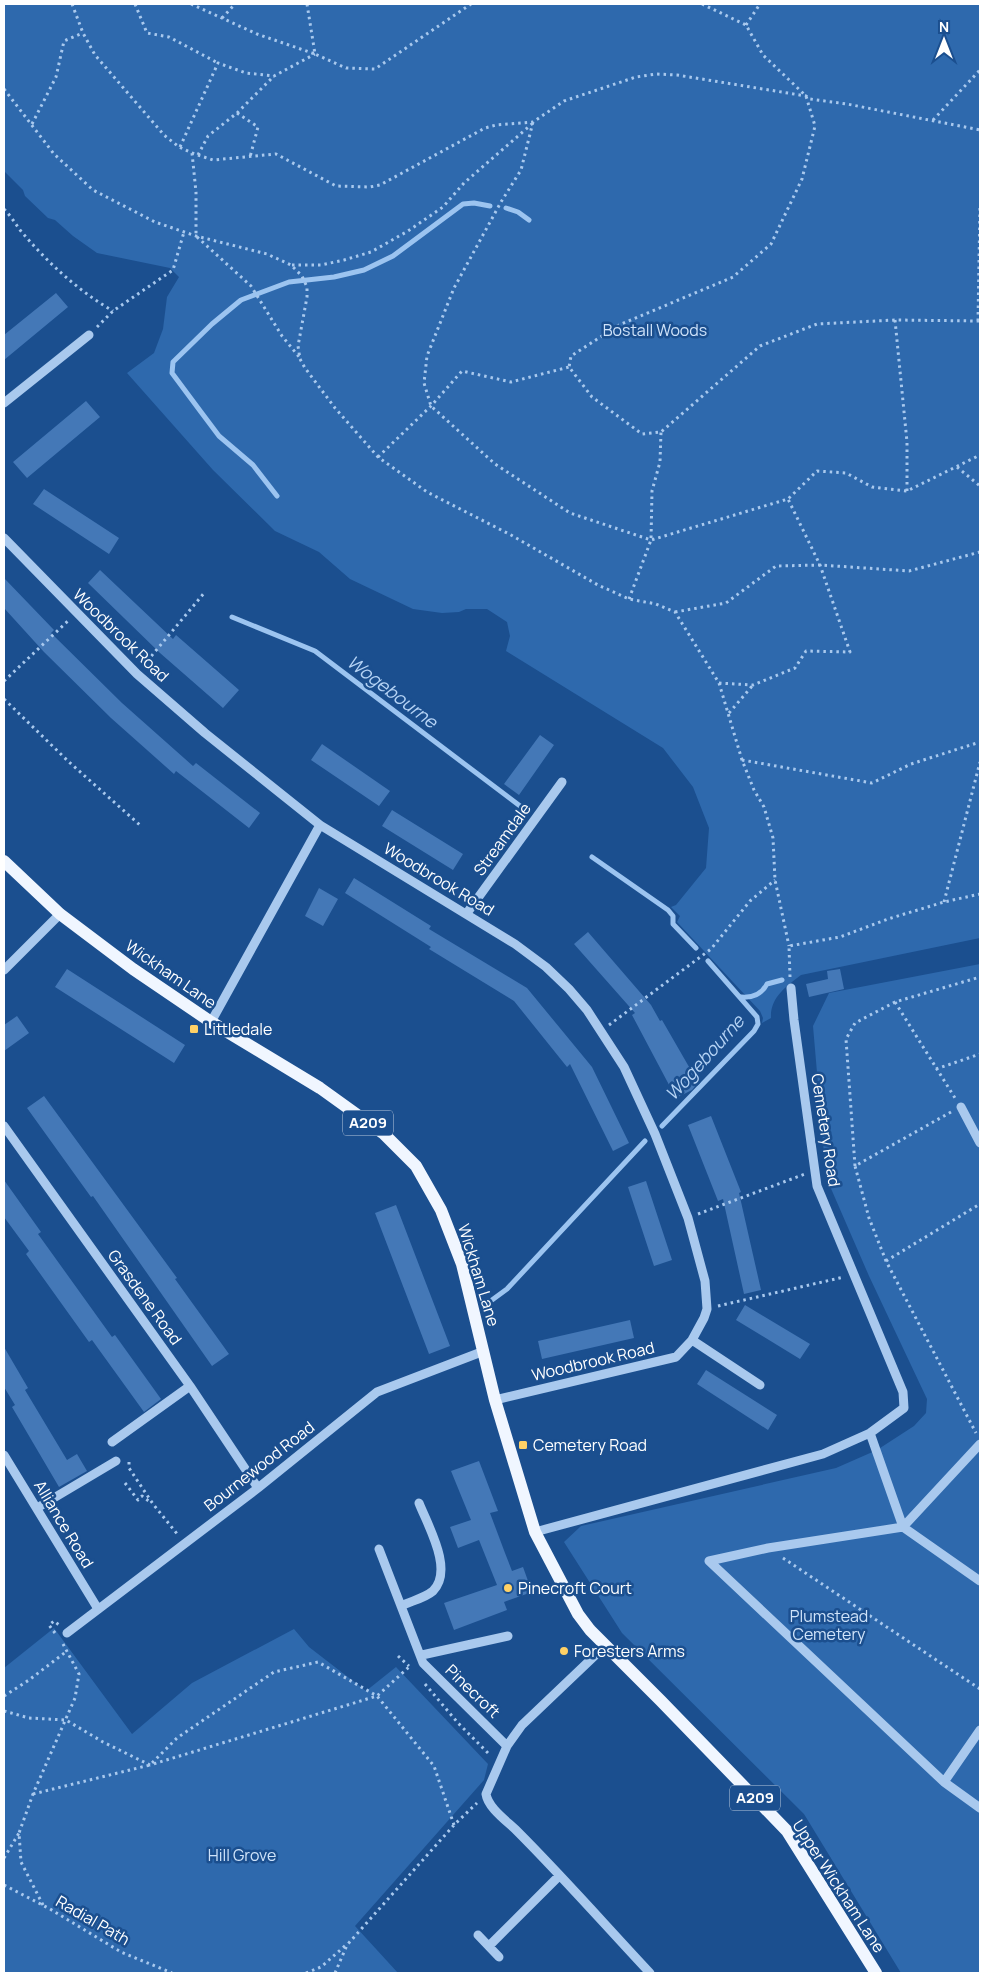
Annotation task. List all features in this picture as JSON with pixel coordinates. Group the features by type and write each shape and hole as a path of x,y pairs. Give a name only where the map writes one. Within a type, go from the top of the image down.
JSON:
{"main road":[{"name":"Wickham Lane","path":"4,861 60,914 133,969 211,1022 320,1088 384,1134 416,1166 441,1210 462,1264 495,1400 535,1532 578,1614 590,1630 606,1645"},
{"name":"Upper Wickham Lane","path":"606,1645 787,1831 876,1973"}],"street":[{"path":"4,403 88,335"},
{"name":"Woodbrook Road","path":"4,538 137,674 205,733 320,825 467,913 515,944 546,968 569,989 601,1031 628,1075 655,1134 688,1218 705,1281 707,1308 704,1318 692,1340 676,1357 495,1400"},
{"name":"Streamdale","path":"467,913 562,782"},
{"path":"211,1022 320,825"},
{"path":"4,970 60,914"},
{"name":"Cemetery Road","path":"535,1532 823,1454 870,1433 904,1408 904,1392 817,1186 791,988"},
{"path":"960,1107 980,1143"},
{"name":"Grasdene Road","path":"4,1126 190,1386 258,1488"},
{"path":"692,1340 760,1384"},
{"name":"Bournewood Road","path":"67,1632 258,1488 377,1392 484,1351"},
{"path":"112,1442 190,1386"},
{"path":"870,1433 903,1527 980,1581"},
{"path":"980,1444 903,1527 768,1548 709,1562 944,1782 980,1808"},
{"name":"Alliance Road","path":"4,1455 98,1610"},
{"path":"37,1508 116,1461"},
{"path":"401,1606 431,1592 439,1583 442,1570 441,1559 419,1503"},
{"name":"Pinecroft","path":"379,1549 422,1655 423,1663 507,1746"},
{"name":"Pinecroft","path":"422,1655 508,1636"},
{"path":"606,1645 522,1725 507,1746 487,1788 486,1798 650,1973"},
{"path":"944,1782 980,1730"},
{"path":"488,1946 560,1876"},
{"path":"478,1935 499,1957"}],"path":[{"path":"72,4 83,33 95,55 164,135 192,154 213,160 276,154 336,186 370,187 380,185 486,128 533,122"},
{"path":"135,4 147,33 169,37 218,63 246,72 274,76"},
{"path":"191,4 257,34 315,54 346,68 376,69 471,4"},
{"path":"222,18 235,4"},
{"path":"306,4 315,54"},
{"path":"702,4 746,25 763,55 810,99 847,104 904,117 933,120 980,130"},
{"path":"746,25 760,4"},
{"path":"32,124 56,78 64,41 83,33"},
{"path":"198,155 208,136 237,113 274,76 315,54"},
{"path":"180,147 218,63"},
{"path":"933,120 980,70"},
{"path":"291,265 321,265 371,252 408,231 443,207 464,183 533,122 564,101 636,77 656,74 677,75 806,96"},
{"path":"4,89 54,154 93,190 130,210 184,232 267,254 291,265 302,276 307,287 307,297 298,346 300,359"},
{"path":"568,367 571,356 619,325 733,278 771,244 802,179 815,126 806,96"},
{"path":"237,113 258,127 250,157"},
{"path":"533,122 521,170 501,202 454,288 427,356 424,383 431,406 495,464 570,513 651,540 788,499 818,471 846,472 872,487 907,491 980,455"},
{"path":"192,154 196,192 196,236 251,286 282,336 305,368 335,408 378,457 427,492 511,535 598,585 629,599 656,604 675,612 726,603 776,566 820,565 909,571 980,552"},
{"path":"568,367 592,397 642,434 661,432 760,346 818,324 895,320 979,321 980,204"},
{"path":"4,209 21,231 66,278 91,298 113,312"},
{"path":"88,335 113,312 173,270 184,232"},
{"path":"895,320 907,442 907,491"},
{"path":"378,457 431,406 462,371 511,382 568,367"},
{"path":"629,599 651,540 652,491 660,462 661,432"},
{"path":"957,466 980,486"},
{"path":"720,683 753,685 795,668 806,651 850,652 820,565 788,499"},
{"path":"137,674 205,592"},
{"path":"675,612 720,683 742,760 754,790 764,807 773,838 775,880 789,946 791,988"},
{"path":"4,681 76,613"},
{"path":"729,713 753,685"},
{"path":"4,699 69,762 141,826"},
{"path":"742,760 872,783 911,764 980,742"},
{"path":"944,902 980,762"},
{"path":"601,1031 711,948 750,901 775,880"},
{"path":"789,946 840,937 888,919 944,902 980,894"},
{"path":"980,977 895,1002 855,1024 846,1039 855,1166 869,1218 886,1261 980,1440"},
{"path":"855,1166 960,1107 895,1002"},
{"path":"936,1069 980,1054"},
{"path":"688,1218 815,1170"},
{"path":"886,1261 980,1204"},
{"path":"707,1308 854,1275"},
{"path":"129,1459 130,1468 153,1504 185,1543"},
{"path":"125,1483 138,1500 142,1496 153,1504"},
{"path":"768,1548 980,1689"},
{"path":"4,1858 19,1833 33,1794 75,1698 79,1674 67,1651 49,1625 54,1621 67,1632"},
{"path":"4,1696 29,1680 67,1651"},
{"path":"398,1656 415,1674"},
{"path":"150,1765 177,1738 274,1672 318,1662 377,1696 434,1766 454,1825"},
{"path":"33,1794 150,1765 377,1696 409,1666"},
{"path":"422,1681 458,1723 499,1764"},
{"path":"4,1711 29,1718 66,1720 103,1742 150,1765"},
{"path":"306,1973 321,1967 347,1945 454,1825 480,1800"},
{"path":"19,1833 21,1862 43,1905"},
{"name":"Radial Path","path":"4,1885 43,1905 121,1952 172,1973"},
{"path":"335,1973 347,1945"}],"green space":[{"name":"Bostall Woods","path":"4,4 980,4 980,938 801,975 780,993 773,1004 771,1018 762,1023 763,1018 760,1011 677,922 680,916 671,907 676,905 706,868 709,828 693,787 663,748 506,651 510,636 507,622 487,609 466,609 459,612 442,613 413,609 350,579 319,552 275,531 213,470 127,373 154,353 163,329 167,297 179,277 170,268 97,253 55,220 48,218 25,196 23,190 4,171"},
{"name":"Plumstead Cemetery","path":"980,964 980,1973 901,1973 804,1814 622,1633 564,1542 581,1526 836,1468 877,1450 914,1426 926,1413 927,1399 869,1276 826,1177 813,1026 829,993"},
{"name":"Hill Grove","path":"54,1628 132,1734 192,1683 294,1629 309,1647 366,1691 396,1667 488,1764 484,1780 355,1926 398,1973 4,1973 4,1668"}],"building":[{"path":"56,293 68,307 4,360 4,335"},
{"path":"86,401 100,417 27,478 13,462"},
{"path":"44,489 119,538 109,554 33,504"},
{"path":"100,570 173,639 176,635 239,690 223,708 160,653 88,583"},
{"path":"4,578 54,630 51,633 122,703 193,766 196,763 260,813 249,828 176,771 174,774 111,718 44,652 4,608"},
{"path":"540,735 554,745 519,795 504,784"},
{"path":"322,744 390,791 379,806 311,760"},
{"path":"392,810 463,854 453,870 382,826"},
{"path":"354,878 431,926 429,929 527,988 592,1067 629,1143 613,1151 570,1064 567,1067 514,1001 429,949 431,947 345,893"},
{"path":"319,888 338,899 323,926 305,916"},
{"path":"588,932 651,1005 660,1021 662,1020 696,1079 696,1085 692,1090 676,1098 632,1015 635,1013 574,944"},
{"path":"67,969 185,1045 174,1063 55,987"},
{"path":"840,969 844,989 809,997 806,984 828,979 827,971"},
{"path":"17,1016 29,1033 4,1051 4,1025"},
{"path":"44,1096 177,1278 175,1279 229,1354 212,1366 93,1196 91,1197 27,1108"},
{"path":"711,1116 741,1192 739,1193 761,1290 744,1294 723,1199 718,1201 688,1125"},
{"path":"4,1180 41,1232 38,1234 112,1337 115,1335 161,1399 144,1412 92,1340 89,1342 26,1254 29,1251 4,1217"},
{"path":"646,1181 672,1260 654,1266 628,1187"},
{"path":"396,1205 450,1346 429,1354 375,1213"},
{"path":"745,1305 810,1344 800,1359 736,1320"},
{"path":"630,1320 634,1338 542,1359 538,1341"},
{"path":"4,1347 28,1388 25,1390 67,1460 77,1454 87,1471 59,1487 12,1407 15,1405 4,1387"},
{"path":"706,1370 777,1415 768,1430 697,1384"},
{"path":"479,1461 498,1511 490,1513 512,1571 523,1567 532,1592 504,1602 507,1610 454,1630 444,1603 497,1585 479,1540 458,1548 450,1527 471,1520 451,1471"}],"waterway":[{"path":"277,496 253,465 219,436 172,373 173,362 212,324 241,300 289,282 334,277 364,270 393,256 463,204 474,203 490,206"},
{"path":"506,208 518,212 529,220"},
{"name":"Wogebourne","path":"232,617 315,651 524,809"},
{"name":"Wogebourne","path":"592,857 668,910 673,916 673,924 696,948"},
{"name":"Wogebourne","path":"662,1126 754,1031 758,1024 757,1017 708,961"},
{"path":"741,997 756,995 767,984 782,980"},
{"name":"Wogebourne","path":"492,1300 507,1289 645,1141"}],"place":[{"name":"Littledale","path":"194,1029"},
{"name":"Cemetery Road","path":"523,1445"},
{"name":"Pinecroft Court","path":"508,1588"},
{"name":"Foresters Arms","path":"564,1651"}]}
